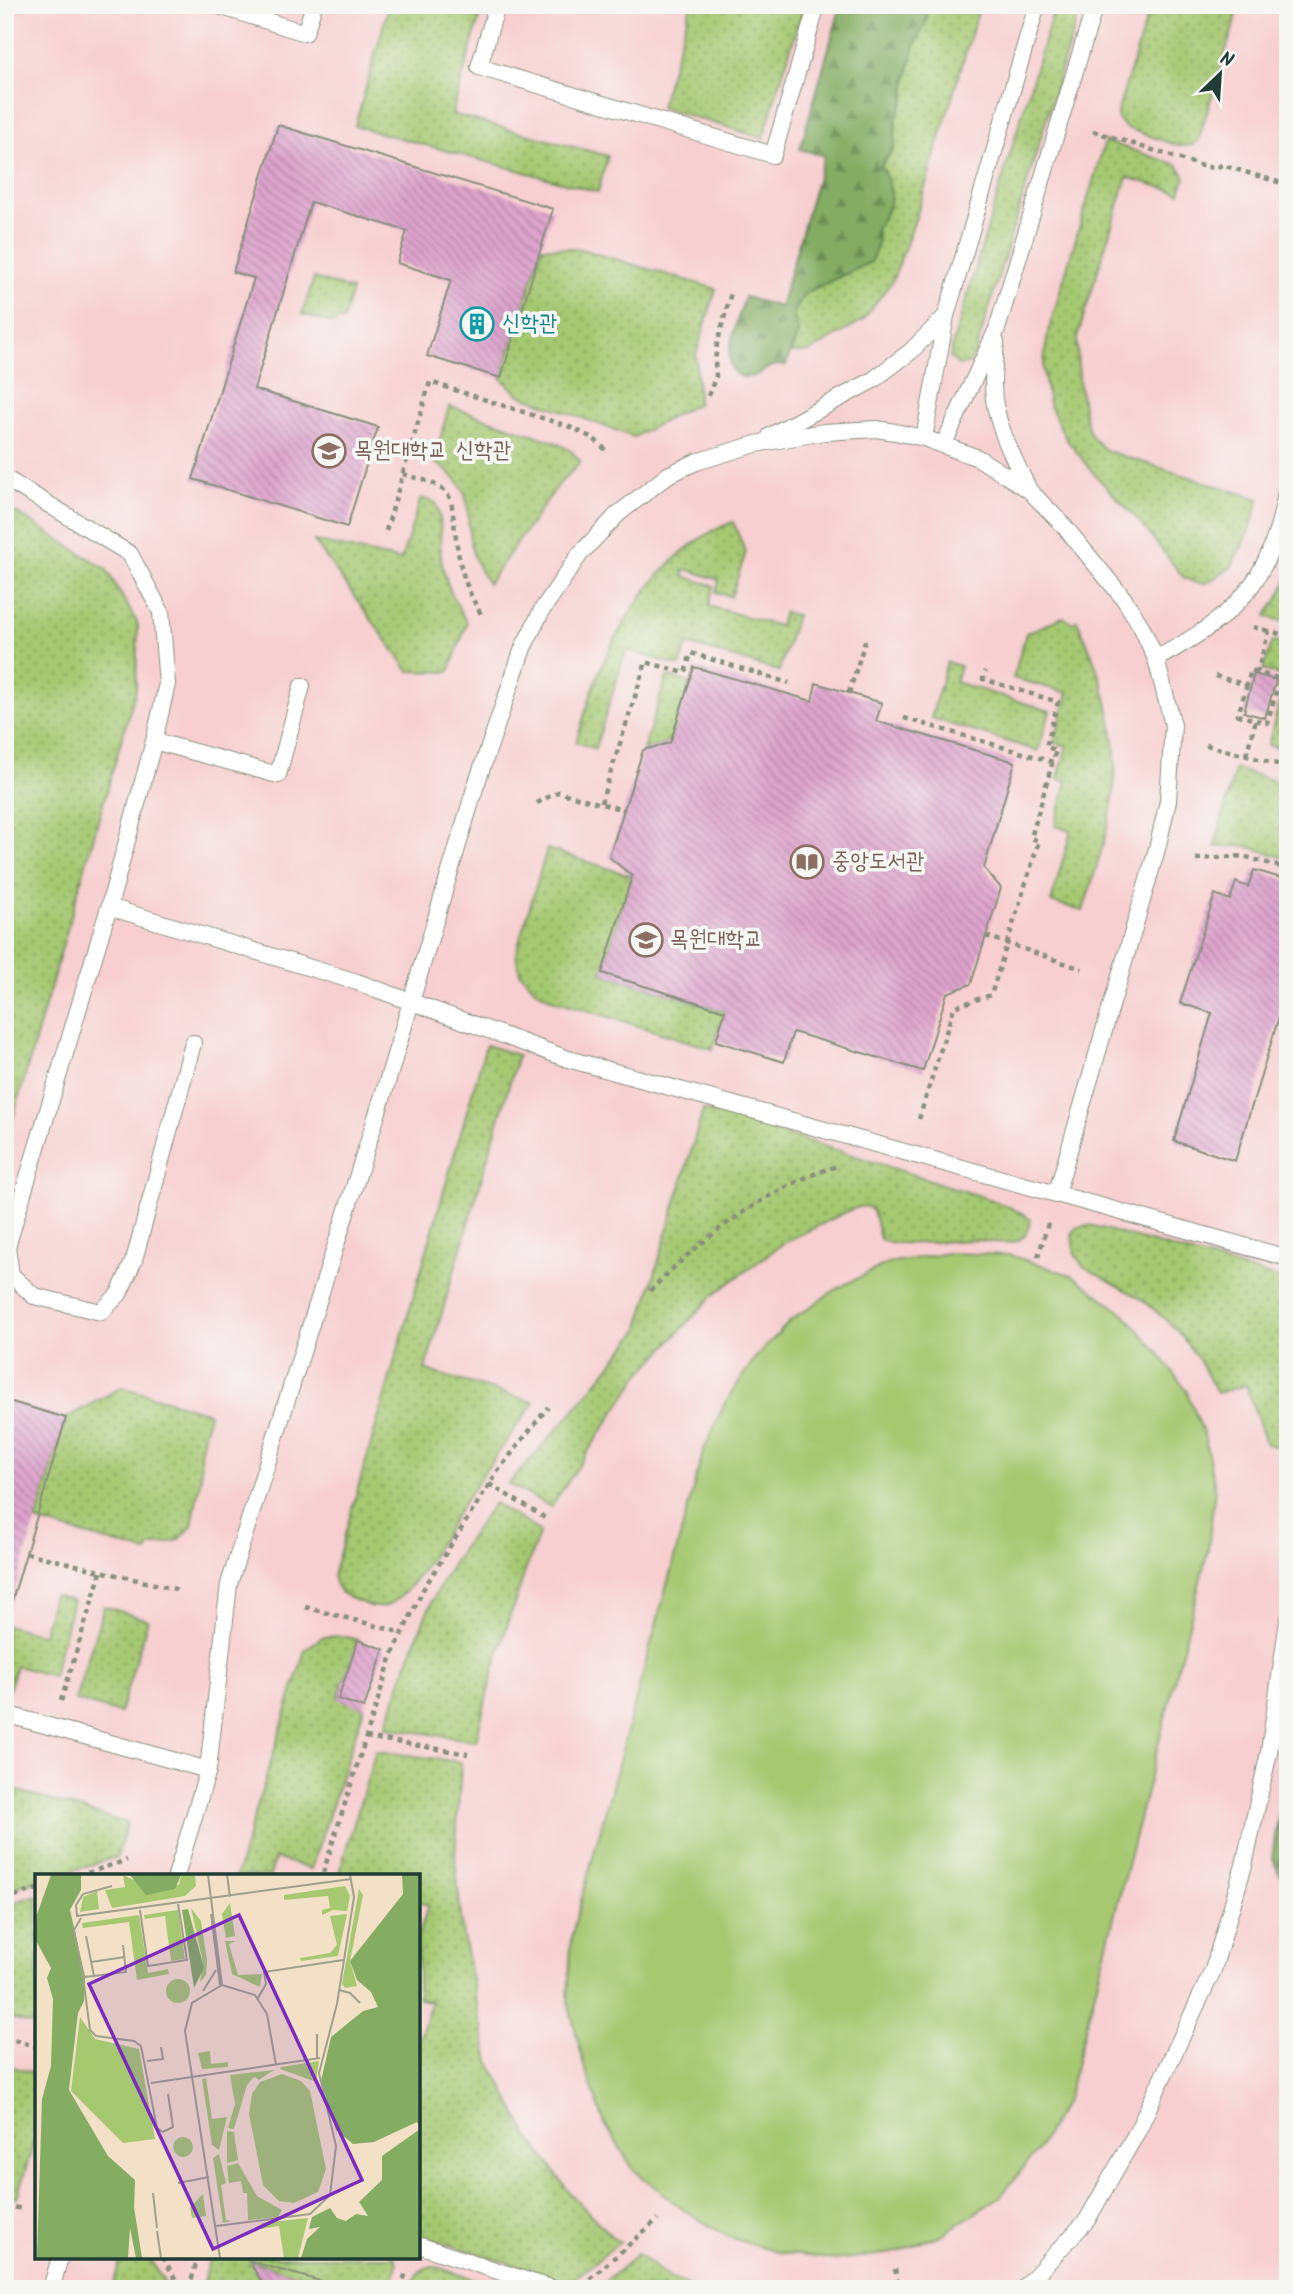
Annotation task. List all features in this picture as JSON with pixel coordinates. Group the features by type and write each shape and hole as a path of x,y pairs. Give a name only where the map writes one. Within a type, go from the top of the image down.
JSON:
{"lane":[{"path":"216,5 305,33 314,5"},
{"path":"498,5 479,67 773,155 817,5"},
{"path":"924,438 946,316 1037,5"},
{"path":"944,444 998,329 1095,5"},
{"path":"756,444 873,380 910,352 946,316"},
{"path":"998,329 992,388 1011,453 1029,490"},
{"path":"177,1874 208,1770 229,1584 385,1089 480,775 523,648 542,610 580,554 618,514 668,475 696,462 756,444 824,432 876,429 944,444 978,458 1029,490 1064,526 1124,599 1141,626 1156,659 1173,725 1168,801 1157,849 1056,1195"},
{"path":"5,478 130,554 161,612 167,684 109,907 6,1247 11,1275 34,1296 101,1312 119,1294 134,1260 192,1043"},
{"path":"1156,659 1200,635 1226,616 1255,583 1279,527 1286,493 1288,494"},
{"path":"154,741 278,775 302,686"},
{"path":"109,907 410,1001 568,1059 1288,1258"},
{"path":"1023,2289 1087,2220 1137,2133 1213,1970 1244,1865 1269,1752 1288,1621"},
{"path":"5,1713 208,1770"},
{"path":"420,2246 554,2289"},
{"path":"51,2289 59,2259"}],"path":[{"path":"1093,131 1202,166 1214,168 1222,165 1288,186"},
{"path":"708,396 716,376 718,344 731,293"},
{"path":"386,531 430,382 573,428 594,439 607,450"},
{"path":"403,474 437,485 451,500 461,571 470,596 481,614"},
{"path":"1245,624 1288,636"},
{"path":"1257,672 1269,631"},
{"path":"849,693 866,638"},
{"path":"601,803 646,662 685,673 691,653 789,682"},
{"path":"1251,670 1280,679 1267,723 1238,715 1247,685 1251,670"},
{"path":"919,1119 954,1007 991,995 1039,841 1031,838 1056,750 1046,747 1058,702 983,679 986,671"},
{"path":"1215,676 1247,685"},
{"path":"904,718 1052,762"},
{"path":"1246,755 1256,720"},
{"path":"1206,746 1288,767"},
{"path":"537,803 558,792 624,810"},
{"path":"1196,859 1243,856 1288,869"},
{"path":"986,936 1082,969"},
{"path":"650,1291 682,1257 730,1222 797,1182 844,1163"},
{"path":"1038,1257 1056,1195"},
{"path":"323,1873 392,1655 424,1588 489,1484 548,1407"},
{"path":"489,1484 547,1519"},
{"path":"26,1553 179,1590"},
{"path":"61,1702 101,1572"},
{"path":"305,1607 403,1633"},
{"path":"366,1737 468,1754"},
{"path":"84,1874 127,1860"},
{"path":"5,1899 35,1890"},
{"path":"5,2037 35,2046"},
{"path":"5,2206 24,2209"},
{"path":"590,2279 658,2219"},
{"path":"164,2259 181,2289"},
{"path":"189,2289 197,2259"},
{"path":"895,2269 899,2289"},
{"path":"401,2289 407,2272"}],"shaded area":[{"name":"목원대학교","path":"5,5 1288,5 1288,2289 5,2289"}],"green space":[{"path":"389,5 483,5 452,114 608,156 598,192 355,126"},
{"path":"691,5 804,5 763,138 660,107"},
{"path":"841,5 929,5 925,24 915,45 906,82 905,99 896,118 894,149 881,165 889,184 889,205 876,229 878,241 871,262 805,293 793,314 798,332 786,365 772,366 750,377 738,375 732,369 731,346 745,297 780,307 824,156 800,149"},
{"path":"929,5 980,5 916,217 893,280 863,320 809,352 791,353 798,332 793,314 805,293 871,262 878,241 876,229 886,212 890,198 889,184 881,165 894,149 896,118 905,99 906,82 915,45 925,24"},
{"path":"1055,5 1081,5 975,354 969,364 958,365 950,357 952,346"},
{"path":"1151,5 1240,5 1198,141 1193,145 1179,146 1126,128 1118,119 1117,113"},
{"path":"1105,141 1178,165 1185,177 1180,193 1127,177 1077,338 1083,409 1092,436 1107,451 1259,499 1250,530 1231,567 1207,583 1196,583 1183,577 1139,521 1096,476 1066,439 1049,404 1043,369 1048,332"},
{"path":"542,247 581,249 716,289 696,355 698,403 634,437 519,395 501,378"},
{"path":"314,278 352,290 343,321 337,319 335,324 302,314"},
{"path":"449,406 555,442 571,451 581,462 559,484 488,584 473,554 464,493 459,483 434,462"},
{"path":"421,498 436,503 444,571 467,623 449,672 409,671 314,541 401,560"},
{"path":"5,506 106,569 138,624 136,689 5,1146"},
{"path":"733,522 746,552 731,597 716,592 719,580 686,569 683,576 714,586 709,606 779,626 784,612 796,616 779,671 687,644 680,666 626,650 595,749 576,742 604,662 631,611 659,574 676,558 712,531"},
{"path":"1288,578 1288,623 1266,616"},
{"path":"1063,617 1072,623 1077,620 1093,657 1110,715 1115,755 1111,810 1083,911 1051,902 1071,831 1055,826 1067,781 1058,778 1067,746 1054,742 1068,693 1013,678 1026,633"},
{"path":"1272,641 1288,646 1288,750 1268,745 1286,677 1263,670"},
{"path":"947,662 960,666 955,682 1050,711 1038,751 931,718"},
{"path":"667,676 690,683 670,743 643,750"},
{"path":"1235,769 1288,785 1288,859 1246,846 1215,847"},
{"path":"547,849 632,876 602,973 725,1011 713,1049 554,1000 537,991 520,973 516,953"},
{"path":"486,1045 518,1055 425,1370 534,1402 466,1499 408,1589 386,1606 374,1607 343,1594 333,1575"},
{"path":"703,1110 985,1198 1021,1213 1031,1220 1029,1227 1022,1238 1008,1243 978,1240 888,1242 880,1239 873,1211 863,1206 785,1242 712,1296 638,1377 551,1507 508,1484 571,1414 638,1331"},
{"path":"1090,1225 1288,1281 1288,1448 1266,1444 1246,1385 1217,1393 1199,1360 1175,1328 1143,1300 1083,1266 1075,1254 1072,1235 1077,1227"},
{"path":"948,1253 1010,1255 1073,1276 1124,1314 1157,1351 1186,1390 1204,1435 1215,1487 1208,1550 1068,2096 1039,2148 1001,2196 941,2235 894,2253 836,2260 777,2252 728,2237 681,2208 633,2169 605,2124 584,2065 568,2001 571,1938 703,1452 725,1403 754,1359 790,1321 836,1289 888,1263"},
{"path":"122,1387 209,1413 200,1453 201,1476 192,1526 179,1540 150,1547 147,1552 36,1521 66,1418"},
{"path":"494,1503 540,1532 504,1635 476,1741 386,1727 408,1660 435,1595"},
{"path":"53,1595 73,1601 53,1676 16,1666 9,1691 5,1691 6,1625 43,1635"},
{"path":"104,1606 148,1620 120,1713 75,1700"},
{"path":"343,1636 358,1640 338,1698 364,1708 311,1869 275,1858 271,1874 237,1874 305,1650 322,1637"},
{"path":"1288,1749 1288,1891 1272,1858"},
{"path":"376,1751 461,1762 455,1859 463,1937 489,2061 526,2132 570,2193 620,2242 570,2282 420,2236 420,2038 431,2002 420,1999 420,1931 428,1905 420,1903 420,1874 339,1874"},
{"path":"15,1790 127,1823 117,1857 60,1874 35,1874 35,1882 5,1890 5,1822"},
{"path":"35,1896 35,2025 5,2017 5,1905"},
{"path":"5,2065 35,2073 35,2138 17,2198 5,2196"},
{"path":"637,2254 671,2279 698,2289 598,2288"},
{"path":"120,2259 150,2259 168,2289 112,2289"},
{"path":"209,2259 395,2259 397,2263 392,2289 347,2289 250,2261 266,2289 205,2289 202,2284"},
{"path":"434,2266 504,2289 411,2289 418,2273"}],"building":[{"name":"신학관","path":"278,125 553,209 501,378 427,356 451,280 397,263 407,231 311,202 254,389 378,427 347,527 193,479 254,278 233,272"},
{"name":"중앙도서관","path":"694,667 812,701 816,683 882,703 876,721 1015,762 984,868 1001,888 971,984 947,993 923,1071 793,1032 784,1062 716,1041 725,1011 602,973 632,876 609,857 643,750 670,743"},
{"path":"1254,674 1276,680 1265,718 1244,712"},
{"path":"1254,870 1288,880 1288,987 1235,1161 1174,1141 1212,1013 1180,1003 1215,894 1230,900 1236,882 1248,887"},
{"path":"5,1400 66,1418 6,1621 5,1621"},
{"path":"358,1640 384,1649 364,1708 338,1699"},
{"path":"249,2261 345,2288 266,2289"}],"place":[{"name":"신학관","path":"477,324"},
{"name":"목원대학교 신학관","path":"329,451"},
{"name":"중앙도서관","path":"807,862"},
{"name":"목원대학교","path":"646,940"}]}
